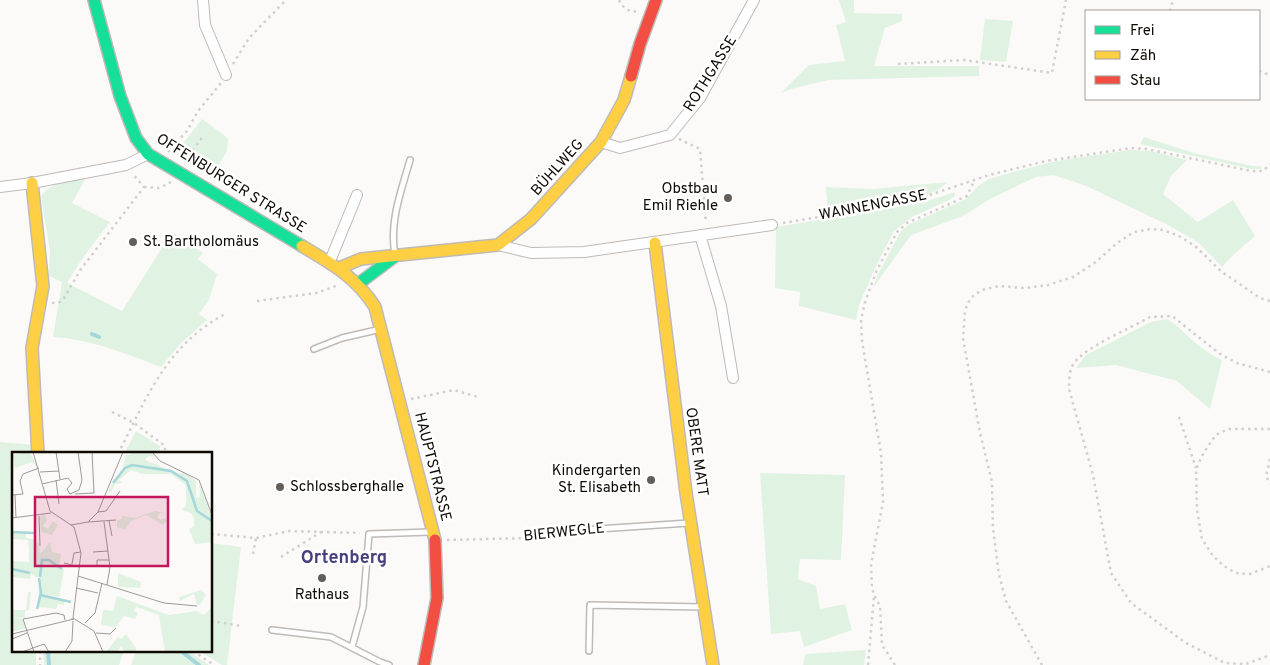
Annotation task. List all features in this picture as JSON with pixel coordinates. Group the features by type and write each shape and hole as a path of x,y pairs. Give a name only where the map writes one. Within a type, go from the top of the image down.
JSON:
{"street":[{"name":"OFFENBURGER STRASSE","path":"94,0 120,96 136,138 148,154 334,265 355,282"},
{"path":"203,0 205,25 226,74"},
{"name":"BÜHLWEG","path":"498,245 532,219 601,142 624,100 640,44 656,0"},
{"name":"ROTHGASSE","path":"670,135 700,98 754,0"},
{"path":"601,142 620,148 670,135"},
{"path":"0,187 32,183 126,165 148,154"},
{"path":"32,183 43,286 32,348 38,452"},
{"path":"334,265 357,195"},
{"path":"334,265 361,259 498,245 531,253 584,252 772,225"},
{"path":"700,235 721,306 733,378"},
{"name":"OBERE MATT","path":"655,242 683,474 713,665"},
{"path":"355,282 395,256"},
{"name":"HAUPTSTRASSE","path":"355,282 365,291 375,308 382,329 434,536 437,598 424,665"}],"lane":[{"path":"395,256 393,241 395,212 410,160"},
{"path":"314,349 342,338 382,329"},
{"name":"BIERWEGLE","path":"552,532 692,523"},
{"path":"352,647 363,607 369,534 434,536"},
{"path":"589,651 590,605 705,607"},
{"path":"272,630 331,637 389,665"}],"path":[{"path":"619,0 628,11 642,13"},
{"path":"898,64 964,60 1052,73 1066,0"},
{"path":"670,135 700,149 706,225 700,235"},
{"path":"126,165 144,187 159,188 173,181 203,136"},
{"name":"WANNENGASSE","path":"772,225 909,202 989,175 1046,160 1131,148 1147,149 1251,171 1263,171 1270,164"},
{"path":"868,665 874,595 871,566 883,502 881,453 862,342 861,320 864,302 876,272 897,232 907,223 967,196 974,181"},
{"path":"41,301 55,303 60,302 64,298 81,269 144,187"},
{"path":"1042,665 1006,600 999,575 992,528 992,482 980,433 963,338 967,304 973,296 982,290 999,286 1025,288 1048,285 1073,277 1096,262 1134,232 1150,229 1163,230 1179,236 1195,246 1222,272 1260,298 1270,301"},
{"path":"257,301 316,294 355,282"},
{"path":"119,452 158,375 194,334 226,314"},
{"path":"1270,372 1237,363 1203,342 1172,316 1162,316 1150,318 1083,353 1072,364 1069,377 1069,390 1094,476 1111,573 1131,603 1186,643 1225,663 1246,664 1270,655"},
{"path":"400,401 454,390 478,397"},
{"path":"112,412 134,423 165,446 165,452"},
{"path":"1179,418 1196,469 1197,510 1202,539 1213,556 1224,566 1236,573 1250,574 1270,566"},
{"path":"1196,469 1204,452 1216,435 1228,429 1270,429"},
{"path":"1270,459 1266,476 1270,484"},
{"path":"212,534 256,538 289,531 369,534"},
{"path":"281,557 322,531"},
{"name":"BIERWEGLE","path":"434,536 531,538 552,532"},
{"path":"253,554 256,538"},
{"path":"874,595 880,606 882,645 894,665"},
{"path":"212,621 241,626"},
{"path":"40,652 40,665"},
{"path":"194,652 214,665"}],"green space":[{"path":"839,0 854,0 854,13 902,14 902,21 885,28 874,66 979,66 979,76 828,80 781,93 809,65 845,61 836,25 846,22"},
{"path":"985,19 1013,21 1006,62 980,60"},
{"path":"202,119 228,138 227,151 211,178 175,154"},
{"path":"1144,137 1194,153 1252,166 1260,166 1262,169 1251,169 1140,144"},
{"path":"1129,150 1150,151 1187,160 1171,176 1163,194 1198,222 1233,200 1255,236 1222,267 1198,242 1166,224 1084,185 1053,175 1036,177 990,199 963,216 911,235 873,288 878,274 901,231 910,224 966,199 978,186 989,179 1056,161"},
{"path":"86,178 72,203 110,222 82,259 67,283 122,311 172,232 203,253 198,259 217,274 209,300 199,314 207,320 181,343 161,367 95,344 53,337 62,282 49,276 50,251 41,197 44,192 54,185"},
{"path":"948,182 938,190 926,195 828,213 826,187 872,189"},
{"path":"955,192 955,196 949,200 912,217 894,231 859,305 856,320 799,306 800,292 775,288 776,227 921,203"},
{"path":"1166,319 1176,325 1202,348 1222,360 1210,409 1177,381 1116,365 1076,368 1086,355 1151,322"},
{"path":"136,431 160,446 160,452 125,452"},
{"path":"0,442 35,445 35,452 12,452 12,652 36,652 36,665 0,665"},
{"path":"760,473 845,475 841,560 800,559 798,579 816,586 820,609 845,604 852,630 804,647 800,631 771,634"},
{"path":"212,543 241,547 227,665 222,665 201,652 212,652"},
{"path":"866,650 864,665 803,665 805,654"},
{"path":"43,652 124,652 119,665 44,665"},
{"path":"136,652 190,652 209,665 131,665"}],"waterway":[{"path":"92,334 99,337"},
{"path":"48,652 49,665"},
{"path":"182,652 199,665"}],"traffic: fast":[{"path":"94,0 120,96 136,138 148,154 302,246"},
{"path":"358,284 394,257"}],"traffic: slow":[{"path":"339,268 361,259 498,245 531,219 601,142 624,100 631,76"},
{"path":"32,183 43,286 32,348 38,452"},
{"path":"655,243 686,493 713,665"},
{"path":"302,246 343,272 360,287 375,307 435,540"}],"traffic: jam":[{"path":"631,76 656,0"},
{"path":"424,665 437,598 435,540"}],"place":[{"name":"Obstbau Emil Riehle","path":"728,198"},
{"name":"St. Bartholomäus","path":"133,242"},
{"name":"Kindergarten St. Elisabeth","path":"651,480"},
{"name":"Schlossberghalle","path":"280,487"},
{"name":"Rathaus","path":"322,578"}],"district":[{"name":"Ortenberg","path":"344,558"}]}
